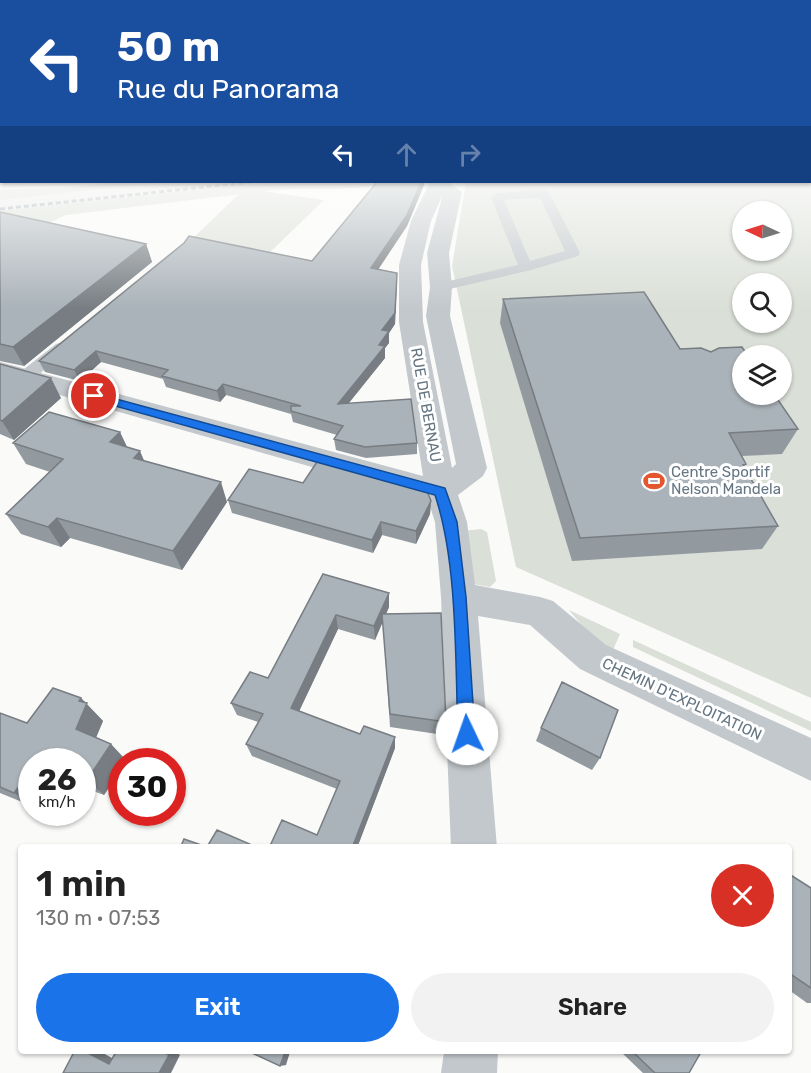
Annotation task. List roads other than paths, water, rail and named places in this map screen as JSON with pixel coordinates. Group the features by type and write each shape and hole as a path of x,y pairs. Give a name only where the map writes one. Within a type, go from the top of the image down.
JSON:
{"street":[{"name":"RUE DE BERNAU","path":"427,209 421,221 410,265 411,322 441,492 451,522 459,597 474,844"},
{"path":"13,373 441,492 472,468 438,316 441,287 438,253 449,209"},
{"name":"CHEMIN D'EXPLOITATION","path":"459,597 540,612 593,657 811,760"},
{"path":"470,1073 471,1054"}],"lane":[{"path":"502,209 519,256 526,267"},
{"path":"441,287 526,267 573,253 551,209"},
{"path":"13,373 73,337"}],"place":[{"name":"Centre Sportif Nelson Mandela","path":"654,481"}]}
